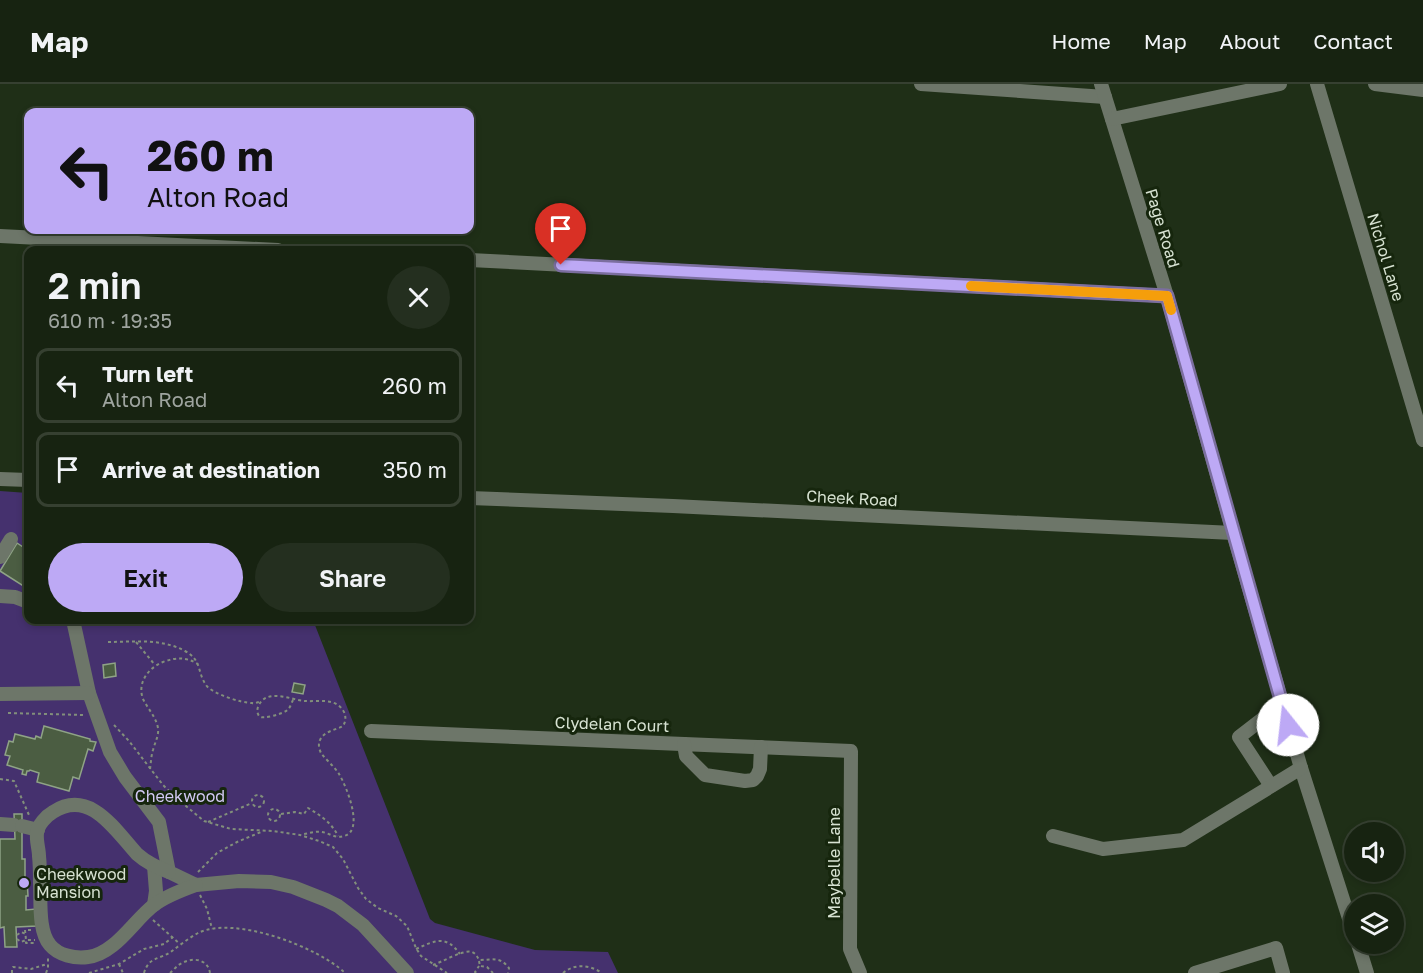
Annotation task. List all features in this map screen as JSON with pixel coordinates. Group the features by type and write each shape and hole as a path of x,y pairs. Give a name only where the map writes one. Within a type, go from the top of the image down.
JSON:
{"street":[{"path":"921,84 1103,91"},
{"path":"1112,119 1280,84"},
{"name":"Nichol Lane","path":"1317,84 1423,440"},
{"path":"1375,84 1423,90"},
{"name":"Page Road","path":"1103,91 1167,296 1282,704 1344,903"},
{"path":"0,236 199,246"},
{"path":"474,260 1167,296"},
{"path":"0,479 24,480"},
{"name":"Cheek Road","path":"474,498 1233,533"},
{"path":"0,557 11,540"},
{"path":"0,596 24,600"},
{"path":"74,624 89,693 110,752 125,777 159,822 169,872"},
{"path":"0,694 89,693"},
{"path":"1271,786 1239,738 1282,704"},
{"name":"Clydelan Court","path":"371,731 851,751"},
{"path":"684,744 686,756 705,775 749,781 758,773 761,747"},
{"name":"Maybelle Lane","path":"851,751 850,949 860,973"},
{"path":"1053,836 1103,849 1183,840 1301,768"},
{"path":"0,824 26,825 59,809 75,806 90,808 105,818 137,854 154,866 196,885"},
{"path":"26,825 37,834 42,927 45,938 53,948 61,953 84,958 98,954 112,945 150,909 177,892 196,885 256,881 282,884 332,903 350,914 376,938 407,973"},
{"path":"150,909 156,891 154,866"},
{"path":"1195,973 1276,948 1283,973"},
{"path":"1361,954 1367,973"}],"path":[{"path":"108,642 168,644 191,655 198,664 206,686 235,699 252,703 275,696 293,700 335,703 339,706 345,715 344,726 324,735 319,745 321,752 339,774 346,788 353,810 352,829 347,835 338,837 317,831 301,835"},
{"path":"136,642 155,666"},
{"path":"150,769 158,730 141,691 145,676 155,666 170,659 187,658 198,664"},
{"path":"252,703 260,717 267,717 287,711 293,700"},
{"path":"257,711 262,701"},
{"path":"8,713 97,716 108,720 122,732 168,790 197,816 231,829 301,835 325,843 335,850 346,864 366,899 378,908 396,916 407,926 421,956 447,973"},
{"path":"0,779 14,781 31,819 26,825"},
{"path":"252,803 254,796 260,795 264,799 263,805"},
{"path":"208,822 252,803"},
{"path":"252,803 257,808 263,805"},
{"path":"263,805 269,810"},
{"path":"269,810 276,808 280,814"},
{"path":"280,814 295,812 304,814 308,808 330,824 338,837"},
{"path":"269,810 268,816 273,821 278,820 280,814"},
{"path":"212,929 207,909 193,878 214,856 263,831"},
{"path":"150,909 153,921 180,944"},
{"path":"144,973 151,961 171,952 198,933 212,929 238,928 263,933 320,955 345,973"},
{"path":"17,934 19,932 26,934"},
{"path":"89,973 118,964 144,949 164,944 173,937"},
{"path":"17,939 21,942 26,940"},
{"path":"416,949 442,940 452,944 460,954"},
{"path":"433,964 460,954 473,952 480,966 476,973"},
{"path":"170,973 181,963 194,960 207,964 210,973"},
{"path":"479,960 501,960 509,968 508,973"},
{"path":"12,973 13,967 31,969 48,963"},
{"path":"118,964 123,973"},
{"path":"480,966 487,967 493,973"},
{"path":"563,973 579,966 602,973"}],"green space":[{"name":"Cheekwood","path":"0,491 24,493 24,624 315,624 430,919 435,923 535,950 608,952 618,973 0,973"}],"building":[{"path":"17,543 23,547 24,545 24,586 0,571"},
{"path":"115,663 116,676 104,678 103,665"},
{"path":"294,683 305,685 303,694 292,692"},
{"path":"44,726 96,742 93,751 88,749 79,779 73,777 69,791 37,782 39,773 30,770 26,775 22,774 23,770 7,765 10,756 5,755 9,741 13,742 15,734 35,739 36,736 41,738"},
{"path":"14,814 22,814 22,859 25,859 28,896 26,896 26,910 36,909 37,926 16,927 17,947 5,947 4,927 0,928 0,839 15,839"}],"slow traffic":[{"path":"971,286 1167,296 1171,310"}],"place":[{"name":"Cheekwood Mansion","path":"24,883"}],"route":[{"path":"561,265 1167,296 1288,725"}]}
